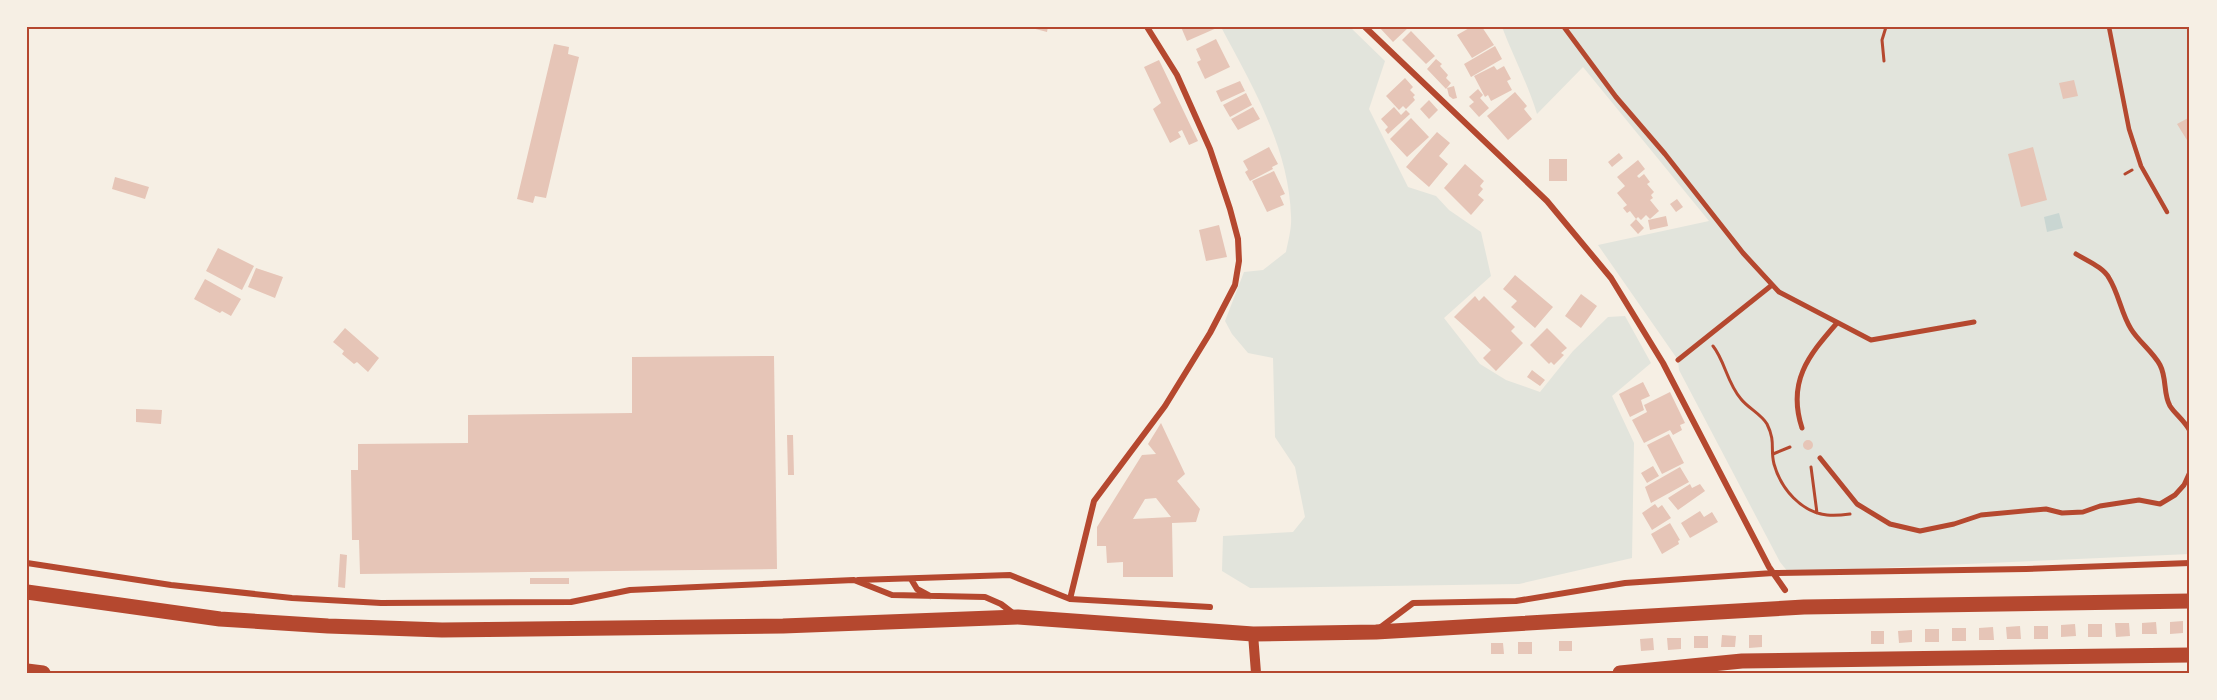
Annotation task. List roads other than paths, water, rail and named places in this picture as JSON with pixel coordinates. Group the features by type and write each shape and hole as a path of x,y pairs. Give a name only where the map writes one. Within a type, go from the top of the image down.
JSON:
{"highway":[{"path":"27,592 220,619 442,630 783,626 1018,617 1253,634 1376,632 1804,607 2190,602"},
{"path":"1620,673 1742,661 2190,655"},
{"path":"27,671 43,673"}],"street":[{"path":"1070,598 1094,501 1165,406 1210,333 1235,285 1239,261 1238,239 1210,149 1177,75 1147,27"},
{"path":"1365,27 1547,201 1611,278 1663,363 1773,573 1785,590"},
{"path":"1564,27 1616,97 1665,154 1743,253 1779,292 1871,340 1974,322"},
{"path":"2076,254 2109,276 2123,315 2132,331 2160,365 2165,381 2166,398 2171,408 2183,418 2190,431"},
{"path":"1678,360 1772,285"},
{"path":"1802,428 1796,403 1801,378 1812,352 1837,323"},
{"path":"1820,458 1857,504 1890,524 1920,531 1954,524 1981,515 2046,509 2062,513 2083,512 2100,506 2139,500 2160,504 2175,495 2184,485 2190,472"},
{"path":"27,557 41,564"},
{"path":"27,563 171,585 292,598 381,603 571,602 630,590 1010,575 1070,598 1210,607"},
{"path":"1376,632 1413,603 1516,601 1625,583 1773,573 2026,569 2190,563"},
{"path":"911,579 917,589 932,597"},
{"path":"854,580 892,595 985,597 1001,604 1018,617"},
{"path":"1253,634 1256,673"}],"lane":[{"path":"2109,27 2129,129 2140,166 2167,212"}]}
